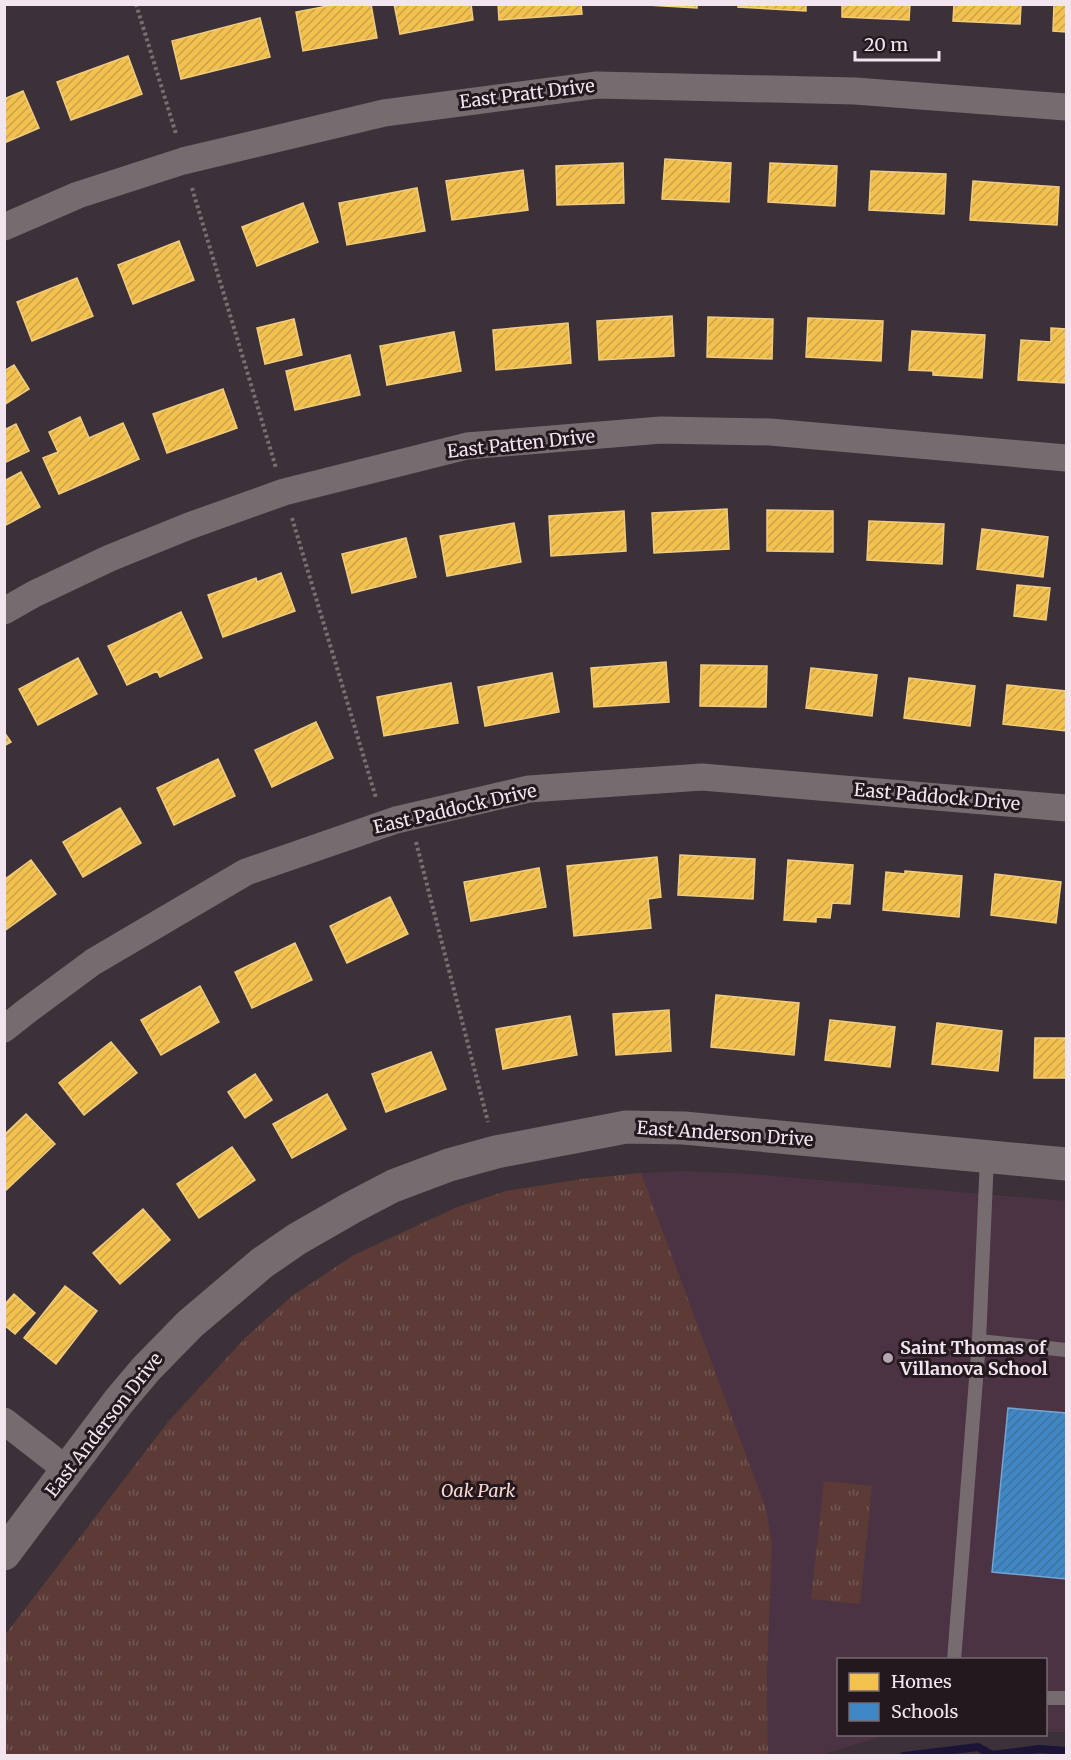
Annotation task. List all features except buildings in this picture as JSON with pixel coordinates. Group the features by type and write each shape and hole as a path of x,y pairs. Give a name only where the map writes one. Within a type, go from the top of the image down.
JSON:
{"street":[{"name":"East Pratt Drive","path":"4,227 78,195 183,161 384,113 597,85 855,91 1066,107"},
{"name":"East Patten Drive","path":"4,611 110,558 189,526 284,492 467,446 661,430 770,432 1066,458"},
{"name":"East Paddock Drive","path":"4,1029 93,962 246,872 396,820 529,789 702,777 1066,808"},
{"name":"East Anderson Drive","path":"4,1554 119,1401 146,1369 190,1324 262,1263 321,1224 393,1186 449,1165 496,1152 626,1127 684,1128 1066,1164"},
{"path":"4,1421 67,1470"}],"lane":[{"path":"954,1658 979,1341 987,1157"},
{"path":"979,1341 1066,1350"},
{"path":"1047,1698 1066,1698"}],"path":[{"path":"136,4 378,807 415,838 496,1152"}],"shaded area":[{"name":"Saint Thomas of Villanova School","path":"682,1171 750,1174 1066,1201 1066,1732 1047,1732 1047,1658 837,1658 837,1736 884,1736 820,1755 768,1755 767,1676 772,1544 641,1173"}],"green space":[{"name":"Oak Park","path":"641,1173 766,1509 772,1544 767,1676 768,1755 5,1755 5,1635 168,1422 245,1338 292,1296 354,1255 455,1208 506,1191 582,1179"},
{"path":"824,1481 872,1486 860,1604 811,1599"}],"waterway":[{"path":"904,1756 978,1747 992,1755 1039,1749 1066,1751"}],"place":[{"name":"Saint Thomas of Villanova School","path":"888,1358"}]}
